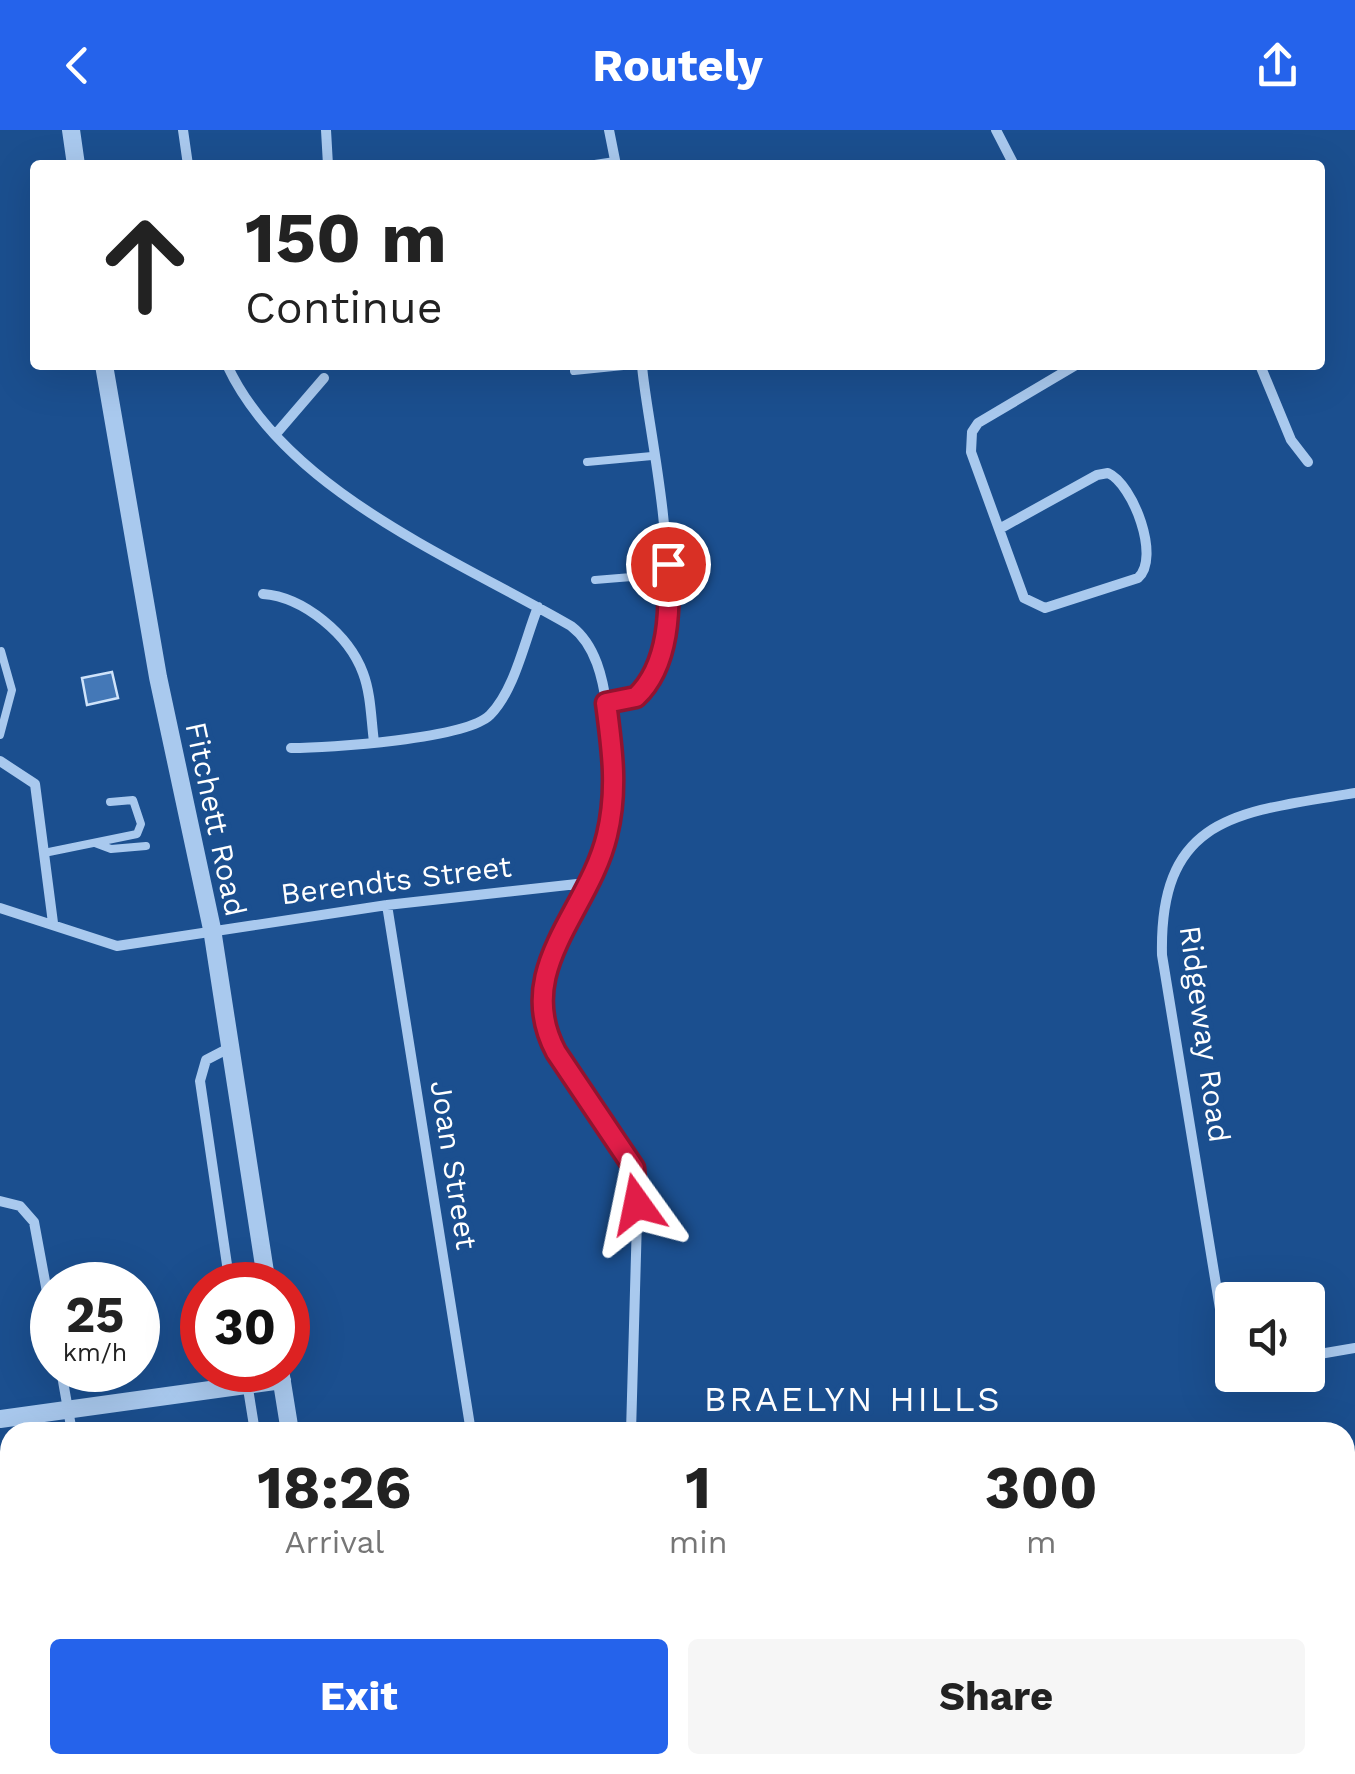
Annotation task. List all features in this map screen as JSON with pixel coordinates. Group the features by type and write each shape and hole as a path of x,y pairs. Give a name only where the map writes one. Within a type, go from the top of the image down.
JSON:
{"street":[{"path":"71,130 75,160"},
{"path":"183,130 187,160"},
{"path":"326,130 328,160"},
{"path":"609,130 614,160"},
{"path":"996,130 1011,160"},
{"name":"Fitchett Road","path":"105,370 158,677 212,929 264,1262"},
{"path":"230,370 249,404 275,435 324,480 572,626 587,642 606,703 613,796 607,836 553,956 539,1001 545,1032 625,1154 638,1184 631,1422"},
{"path":"606,703 636,697 654,673 668,613 668,574 643,370"},
{"path":"1001,528 1097,474 1108,473 1126,485 1149,553 1148,567 1138,578 1038,608 1024,598 971,452 972,432 984,418 1067,370"},
{"path":"1262,370 1292,440 1308,462"},
{"path":"275,435 324,378"},
{"path":"264,594 304,607 351,652 367,686 374,742"},
{"path":"292,748 374,742 460,729 489,716 505,690 538,607"},
{"path":"0,761 35,784 53,923"},
{"name":"Ridgeway Road","path":"1216,1282 1162,955 1165,896 1185,852 1208,830 1245,816 1355,793"},
{"name":"Berendts Street","path":"0,908 117,946 387,905 586,882"},
{"name":"Joan Street","path":"387,905 469,1422"},
{"path":"227,1262 200,1081 206,1060 231,1047"},
{"path":"0,1200 20,1206 34,1222 41,1262"},
{"path":"1325,1353 1355,1348"},
{"path":"0,1419 180,1389"},
{"path":"65,1392 70,1422"},
{"path":"248,1392 253,1422"},
{"path":"284,1392 288,1422"}],"lane":[{"path":"574,371 584,370"},
{"path":"587,462 652,456"},
{"path":"595,580 668,574"},
{"path":"0,734 12,690 1,651"},
{"path":"44,853 140,831 140,815 133,800 110,802"},
{"path":"95,843 111,849 146,846"}],"building":[{"path":"112,672 118,698 87,705 82,678"}],"district":[{"name":"BRAELYN HILLS","path":"853,1399"}],"route":[{"path":"637,1204 634,1168 556,1052 545,1032 539,1001 553,956 607,836 615,772 606,703 627,702 636,697 654,673 668,613 668,564"}]}
